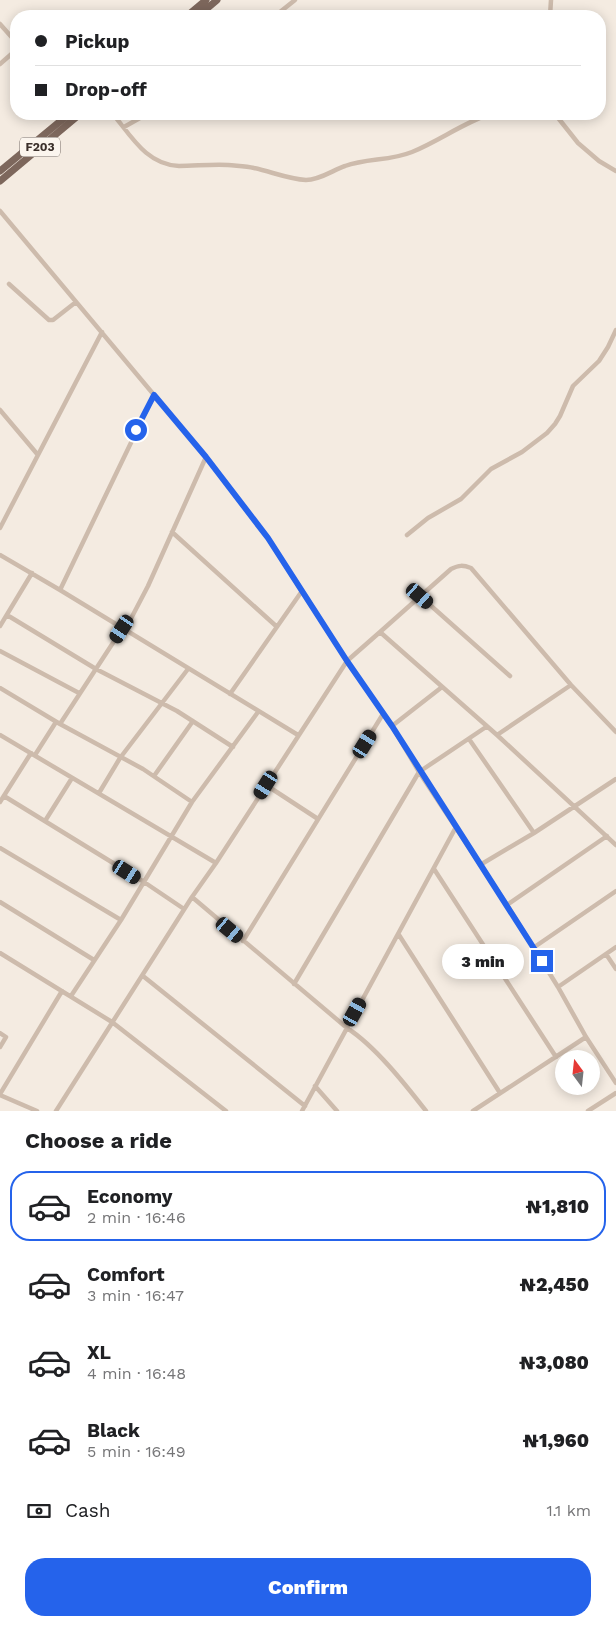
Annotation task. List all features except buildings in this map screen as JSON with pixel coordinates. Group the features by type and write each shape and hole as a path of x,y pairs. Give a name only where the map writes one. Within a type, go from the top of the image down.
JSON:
{"main road":[{"path":"194,10 206,0"},
{"path":"205,10 217,0"},
{"name":"F203","path":"0,171 62,120"},
{"name":"F203","path":"0,181 73,120"}],"street":[{"path":"282,10 295,0"},
{"path":"0,24 10,35"},
{"path":"0,64 10,55"},
{"path":"118,120 144,152 169,165 217,164 253,168 307,180 358,162 394,158 413,152 472,120"},
{"path":"124,127 136,120"},
{"path":"560,120 578,143 599,161 616,172"},
{"path":"0,211 206,457 268,538 507,905 558,987 586,1037 616,1083"},
{"path":"9,284 49,320 53,320 76,302"},
{"path":"407,535 428,518 461,499 491,469 522,452 547,433 560,416 573,386 599,361 616,330"},
{"path":"0,528 102,332"},
{"path":"60,590 154,395"},
{"path":"0,410 38,455"},
{"path":"0,802 123,629 148,586 206,457"},
{"path":"172,532 276,626"},
{"path":"0,555 298,735"},
{"path":"56,1111 184,909 347,661 451,569 465,565 471,568 571,685 616,732"},
{"path":"0,626 32,573"},
{"path":"230,694 302,591"},
{"path":"420,596 510,676"},
{"path":"7,614 96,669 193,721 233,747"},
{"path":"380,632 497,735 616,845"},
{"path":"0,651 79,693"},
{"path":"99,794 120,758 188,669"},
{"path":"497,735 571,685"},
{"path":"392,726 442,687"},
{"path":"0,688 58,723 154,776 192,802"},
{"path":"71,996 121,920 192,802 258,712"},
{"path":"243,941 383,714"},
{"path":"154,776 193,721"},
{"path":"294,984 420,772 486,727"},
{"path":"0,735 216,863"},
{"path":"469,739 534,833"},
{"path":"45,821 72,778"},
{"path":"480,865 534,833 616,779"},
{"path":"266,785 318,819"},
{"path":"4,796 144,882 184,909"},
{"path":"302,1111 456,828"},
{"path":"507,905 607,836"},
{"path":"0,848 121,920"},
{"path":"434,869 555,1055"},
{"path":"533,948 616,891"},
{"path":"192,898 360,1037 408,1088 426,1111"},
{"path":"0,902 94,960"},
{"path":"399,935 500,1093"},
{"path":"558,987 616,947"},
{"path":"0,952 112,1022 226,1111"},
{"path":"606,954 616,969"},
{"path":"143,976 305,1106"},
{"path":"36,1111 0,1094 62,991"},
{"path":"0,1033 6,1037 0,1047"},
{"path":"566,1050 586,1037"},
{"path":"473,1111 555,1058"},
{"path":"316,1086 336,1111"},
{"path":"588,1111 616,1093"}],"route":[{"path":"136,430 154,395 206,457 268,538 347,661 392,726 542,961"}]}
